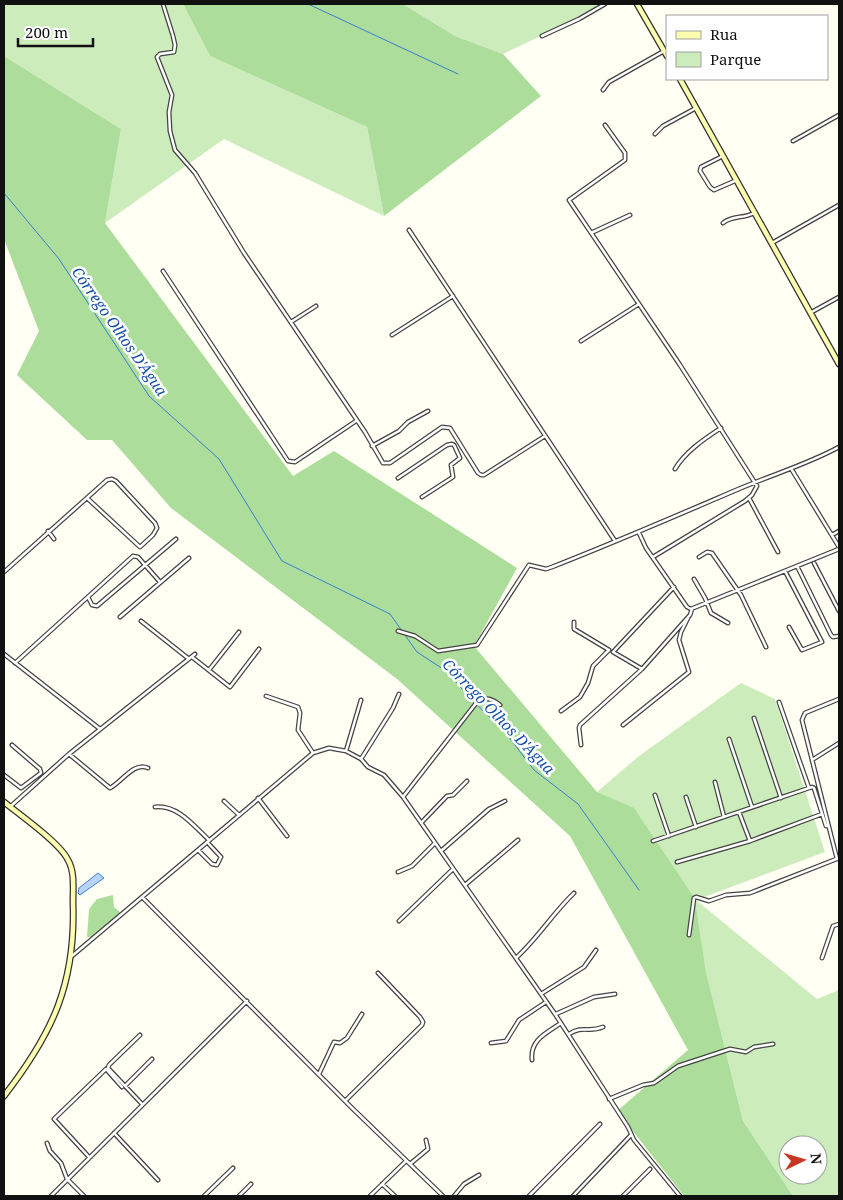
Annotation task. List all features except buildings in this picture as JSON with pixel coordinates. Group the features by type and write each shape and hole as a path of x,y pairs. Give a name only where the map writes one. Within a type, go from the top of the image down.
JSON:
{"street":[{"path":"163,4 175,45 174,52 160,54 157,57 172,95 169,112 170,131 175,150 195,173 244,253 365,432 382,462 386,464 446,426 450,428 479,474 484,475 545,436"},
{"path":"542,36 570,24 605,4"},
{"path":"603,90 606,84 665,54 637,4"},
{"path":"681,80 839,364"},
{"path":"655,134 663,126 696,108"},
{"path":"794,140 839,115"},
{"path":"604,125 625,153 626,160 570,200 721,428 755,482 756,488 749,498 653,557"},
{"path":"723,156 703,166 700,168 700,171 714,190 736,180"},
{"path":"772,243 839,205"},
{"path":"723,223 731,218 746,217 755,213"},
{"path":"591,233 630,214"},
{"path":"409,230 615,541"},
{"path":"163,271 288,461 295,462 356,421"},
{"path":"392,335 453,296"},
{"path":"810,313 839,296"},
{"path":"581,341 638,304"},
{"path":"291,322 316,306"},
{"path":"372,446 399,431 408,422 428,411"},
{"path":"675,469 700,443 721,428"},
{"path":"398,478 447,445 454,445 460,458"},
{"path":"398,631 415,636 438,651 477,645 527,566 531,565 546,569 552,567 755,482 819,458 839,447"},
{"path":"422,497 453,477 451,465 466,453"},
{"path":"638,532 644,545 687,607 692,609 839,548 792,469"},
{"path":"4,572 107,480 114,480 155,523 157,530 140,547 87,498"},
{"path":"749,498 778,552"},
{"path":"48,531 54,538"},
{"path":"832,535 839,531"},
{"path":"88,597 92,604 97,606 176,538"},
{"path":"699,557 711,552 737,590 766,647"},
{"path":"16,663 133,556 138,556 160,582"},
{"path":"120,617 189,558"},
{"path":"814,563 839,611"},
{"path":"797,566 831,635 833,637 839,636"},
{"path":"785,571 822,642 802,650 789,627"},
{"path":"694,579 713,615 728,623"},
{"path":"561,711 580,697 588,683 593,666 611,651 674,587"},
{"path":"623,725 689,672 679,640 692,609"},
{"path":"581,745 579,726 642,669 690,615"},
{"path":"141,621 230,687 259,650"},
{"path":"574,622 575,629 642,669"},
{"path":"208,670 239,632"},
{"path":"4,654 100,729"},
{"path":"10,807 69,754 195,654"},
{"path":"361,759 393,708 399,694"},
{"path":"266,696 298,707 300,713 298,730 313,753"},
{"path":"403,797 450,734 477,702 488,698 500,705"},
{"path":"689,935 694,898 709,901 726,895 750,893 838,859 802,720 805,713 839,699"},
{"path":"346,751 361,700"},
{"path":"779,702 809,788"},
{"path":"754,718 781,798"},
{"path":"729,739 752,807"},
{"path":"812,760 839,742"},
{"path":"4,775 22,788 41,773 40,769 12,745"},
{"path":"72,956 313,753 329,748 346,751 361,759 368,767 389,780 403,797 555,1014 628,1127 631,1135 680,1196"},
{"path":"69,754 110,788 137,767 145,766 148,768"},
{"path":"33,781 36,784"},
{"path":"421,823 447,796 452,795 466,781"},
{"path":"715,782 724,817"},
{"path":"653,841 809,788 814,788 826,826 828,826"},
{"path":"654,795 669,836"},
{"path":"258,798 287,836"},
{"path":"686,798 696,827"},
{"path":"224,801 239,816"},
{"path":"441,851 489,809 505,801"},
{"path":"4,802 58,847 70,864 73,882 74,916 72,956 60,1001 46,1033 23,1072 4,1096"},
{"path":"155,807 164,807 177,812 200,830 221,857 221,860 217,865 212,864 198,850"},
{"path":"739,812 750,841"},
{"path":"677,862 750,841 823,814"},
{"path":"465,885 518,840"},
{"path":"398,872 412,866 435,843"},
{"path":"400,921 452,869"},
{"path":"516,958 545,928 562,905 574,894"},
{"path":"142,897 345,1101 443,1196"},
{"path":"822,958 833,926 839,924"},
{"path":"541,994 584,967 596,950"},
{"path":"345,1101 423,1022 378,973"},
{"path":"555,1014 594,997 615,994"},
{"path":"51,1196 247,1001"},
{"path":"491,1043 506,1041 519,1020 546,1002"},
{"path":"319,1074 334,1042 340,1043 347,1038 362,1014"},
{"path":"532,1060 532,1048 535,1043 561,1023"},
{"path":"568,1034 578,1028 595,1030 603,1027"},
{"path":"123,1086 108,1066 140,1035"},
{"path":"608,1098 656,1082 678,1066 730,1049 746,1052 754,1047 773,1044"},
{"path":"123,1086 152,1059"},
{"path":"90,1157 54,1119 106,1069 142,1104"},
{"path":"529,1196 600,1124"},
{"path":"114,1132 158,1180"},
{"path":"573,1196 631,1135"},
{"path":"410,1164 428,1148 426,1140"},
{"path":"48,1143 50,1151 61,1163 67,1179 84,1196"},
{"path":"370,1196 406,1160"},
{"path":"204,1196 233,1168"},
{"path":"623,1196 650,1169"},
{"path":"454,1196 464,1184 479,1175"},
{"path":"239,1196 251,1184"},
{"path":"382,1184 395,1196"}],"green space":[{"path":"4,4 183,4 210,56 367,127 384,216 224,139 105,223 121,129 4,56"},
{"path":"183,4 403,4 455,36 503,54 541,96 384,216 367,127 210,56"},
{"path":"403,4 608,4 503,54 455,36"},
{"path":"4,56 121,129 105,223 293,476 334,451 517,568 474,646 597,792 634,808 695,899 706,972 743,1121 778,1174 778,1185 786,1185 793,1196 684,1196 617,1111 688,1050 570,836 397,679 171,508 112,440 87,440 17,375 39,331 4,239"},
{"path":"741,683 775,699 825,852 696,900 817,999 839,990 839,1196 793,1196 786,1185 828,1185 828,1135 778,1135 778,1174 743,1121 706,972 695,899 597,792 639,756"},
{"path":"113,895 114,907 121,913 93,937 87,937 89,909 97,899"}],"water":[{"path":"98,873 104,878 80,895 78,893 79,888"}],"waterway":[{"path":"308,4 458,74"},
{"name":"Córrego Olhos D'Água","path":"4,193 59,259 149,396 219,459 282,561 390,614 417,652 446,671 505,732 534,770 578,804 639,890"}]}
